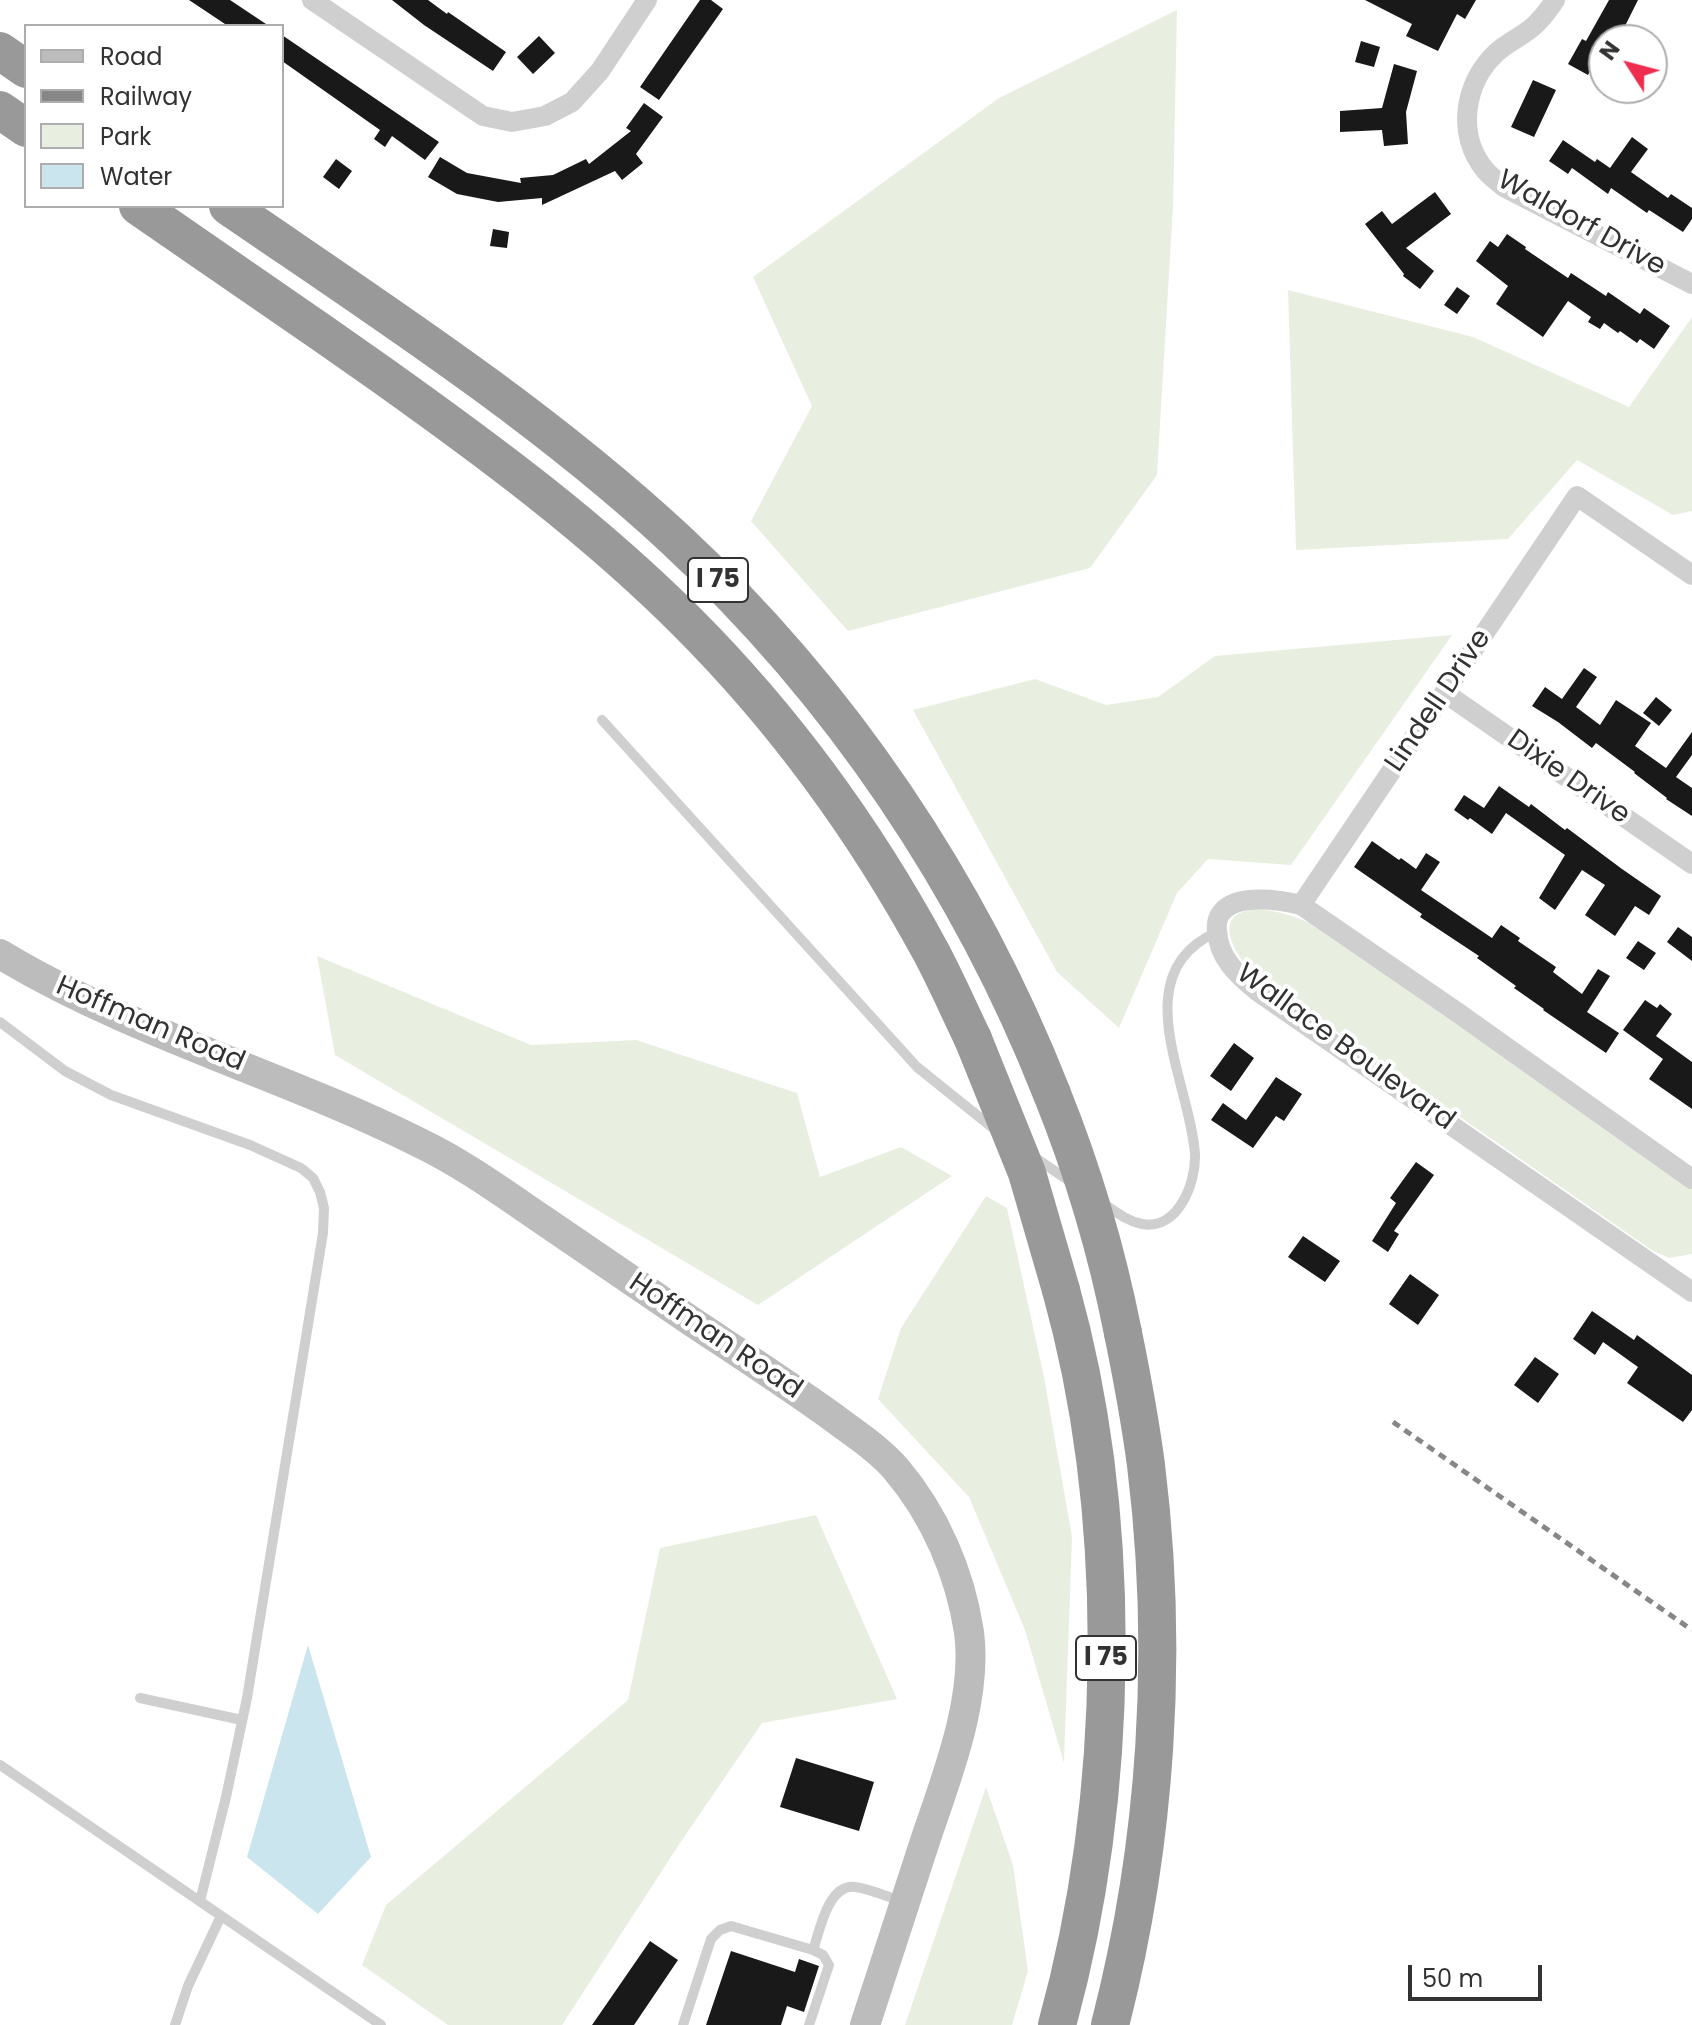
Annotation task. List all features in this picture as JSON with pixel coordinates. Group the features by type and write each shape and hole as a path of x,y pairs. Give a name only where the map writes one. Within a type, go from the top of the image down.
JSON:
{"highway":[{"path":"0,51 24,68"},
{"path":"0,110 24,127"},
{"name":"I 75","path":"141,208 516,472 592,533 689,623 768,712 844,812 914,921 944,978 973,1039 1027,1173 1078,1362 1095,1462 1104,1560 1106,1692 1099,1790 1088,1877 1057,2025"},
{"name":"I 75","path":"231,208 543,428 650,517 714,576 835,714 892,792 972,921 1003,983 1052,1094 1092,1209 1123,1333 1138,1409 1149,1496 1157,1625 1151,1786 1131,1930 1110,2025"}],"street":[{"path":"312,0 483,116 512,122 545,116 572,102 600,71 647,0"},
{"name":"Waldorf Drive","path":"1555,0 1536,24 1498,51 1482,67 1466,110 1474,150 1485,170 1504,187 1692,284"},
{"name":"Lindell Drive","path":"1301,905 1577,496 1692,575"},
{"name":"Dixie Drive","path":"1445,693 1692,864"},
{"name":"Wallace Boulevard","path":"1691,1289 1257,991 1229,965 1220,948 1217,921 1220,912 1236,903 1261,900 1301,905 1692,1179"},
{"name":"Hoffman Road","path":"0,954 32,974 102,1007 421,1143 486,1181 814,1404 875,1448 895,1467 934,1523 948,1555 969,1635 969,1681 960,1734 865,2025"}],"lane":[{"path":"602,720 917,1067 986,1124 1126,1219 1142,1224 1155,1225 1173,1214 1185,1197 1193,1175 1195,1158 1192,1133 1172,1054 1169,991 1176,965 1183,955 1205,937 1217,932"},
{"path":"0,1022 65,1071 111,1095 250,1145 301,1168 313,1178 324,1208 323,1233 242,1720 200,1901"},
{"path":"140,1698 242,1720"},
{"path":"0,1765 381,2025"},
{"path":"813,1950 831,1898 843,1888 854,1887 905,1903"},
{"path":"175,2025 188,1986 221,1916"},
{"path":"683,2025 711,1939 720,1930 731,1926 823,1955 829,1965 809,2025"}],"green space":[{"path":"1177,10 1173,207 1157,475 1090,568 848,631 751,521 812,406 753,277 999,98"},
{"path":"1288,290 1473,337 1629,407 1692,317 1692,511 1673,515 1577,460 1508,539 1296,550"},
{"path":"1452,635 1291,865 1208,859 1177,893 1119,1028 1057,972 913,710 1035,679 1106,705 1158,697 1215,656"},
{"path":"1256,909 1287,914 1316,926 1692,1186 1692,1254 1669,1258 1653,1251 1254,974 1234,946 1230,926 1233,918 1242,912"},
{"path":"317,956 531,1045 636,1040 797,1093 820,1177 901,1147 952,1176 758,1305 335,1055"},
{"path":"986,1196 1007,1208 1044,1377 1072,1537 1064,1763 1025,1630 969,1497 878,1399 901,1328"},
{"path":"816,1515 897,1699 762,1723 562,2025 448,2025 362,1965 386,1905 628,1700 660,1548"},
{"path":"986,1787 1013,1865 1028,1971 1012,2025 905,2025"}],"water":[{"path":"308,1645 371,1857 318,1914 247,1857"}],"building":[{"path":"189,0 230,0 266,24 225,24"},
{"path":"392,0 428,0 506,52 493,71"},
{"path":"700,0 711,0 723,9 659,100 640,87"},
{"path":"1365,0 1476,0 1465,19 1457,14 1438,51 1406,36 1412,24"},
{"path":"1609,0 1638,0 1626,24 1596,24"},
{"path":"284,36 439,142 425,160 392,136 385,147 374,139 380,130 284,62"},
{"path":"539,36 555,53 533,74 517,57"},
{"path":"1588,37 1588,75 1568,64 1582,39 1586,41"},
{"path":"1361,41 1380,47 1374,67 1355,62"},
{"path":"1394,64 1417,71 1406,112 1408,144 1384,146 1382,130 1340,132 1340,111 1382,108"},
{"path":"1533,80 1556,90 1534,137 1511,127"},
{"path":"644,103 663,117 636,154 643,163 622,180 615,171 542,205 542,198 498,202 457,194 428,177 440,157 467,173 521,183 520,178 553,175 586,159 589,164 631,131 626,128"},
{"path":"1632,137 1648,149 1631,172 1668,198 1671,194 1692,208 1692,219 1683,232 1649,210 1647,213 1611,188 1608,194 1572,168 1568,174 1549,161 1563,140 1595,162 1597,159 1610,168"},
{"path":"336,159 352,171 339,189 323,177"},
{"path":"1435,192 1451,214 1406,248 1434,271 1420,289 1403,276 1365,224 1382,211 1392,224"},
{"path":"493,229 509,232 507,248 490,246"},
{"path":"1507,234 1568,278 1571,273 1606,296 1608,292 1640,314 1644,308 1670,326 1654,349 1640,339 1637,343 1604,323 1600,329 1588,322 1591,317 1568,301 1543,337 1496,304 1508,286 1476,261 1490,241 1498,247"},
{"path":"1457,287 1470,296 1457,314 1444,305"},
{"path":"1584,668 1597,677 1576,707 1600,725 1616,700 1651,723 1635,746 1666,768 1692,732 1692,755 1676,777 1692,788 1692,816 1596,743 1592,748 1532,706 1545,687 1562,699"},
{"path":"1656,697 1672,710 1659,726 1643,713"},
{"path":"1499,786 1529,807 1531,804 1565,830 1567,828 1661,896 1649,915 1635,906 1615,936 1585,915 1605,885 1582,870 1555,910 1539,898 1565,855 1506,813 1492,834 1454,810 1464,795 1484,808"},
{"path":"1372,841 1416,869 1426,853 1440,862 1421,890 1492,938 1501,925 1556,967 1553,972 1582,994 1598,969 1610,976 1587,1012 1619,1033 1606,1053 1543,1010 1477,958 1479,956 1420,917 1422,914 1354,867"},
{"path":"1678,927 1692,937 1692,961 1667,942"},
{"path":"1638,941 1656,953 1644,970 1626,958"},
{"path":"1645,1000 1657,1008 1660,1004 1672,1014 1656,1036 1692,1062 1692,1109 1649,1079 1663,1059 1623,1030"},
{"path":"1234,1043 1254,1058 1231,1091 1210,1076"},
{"path":"1276,1077 1302,1094 1284,1121 1276,1116 1253,1148 1211,1120 1223,1103 1246,1120"},
{"path":"1416,1162 1434,1175 1394,1231 1399,1234 1388,1252 1372,1241 1396,1203 1390,1198"},
{"path":"1303,1236 1340,1261 1325,1282 1288,1257"},
{"path":"1410,1274 1439,1295 1418,1325 1389,1304"},
{"path":"1592,1311 1634,1340 1637,1335 1692,1375 1692,1410 1683,1422 1627,1383 1638,1367 1603,1342 1595,1355 1573,1339"},
{"path":"1535,1357 1559,1374 1538,1403 1514,1385"},
{"path":"796,1758 874,1782 859,1831 780,1807"},
{"path":"650,1941 678,1960 634,2025 592,2025"},
{"path":"731,1951 795,1972 799,1959 819,1966 804,2012 787,2006 781,2025 706,2025"}],"railway":[{"path":"1393,1422 1692,1630"}]}
